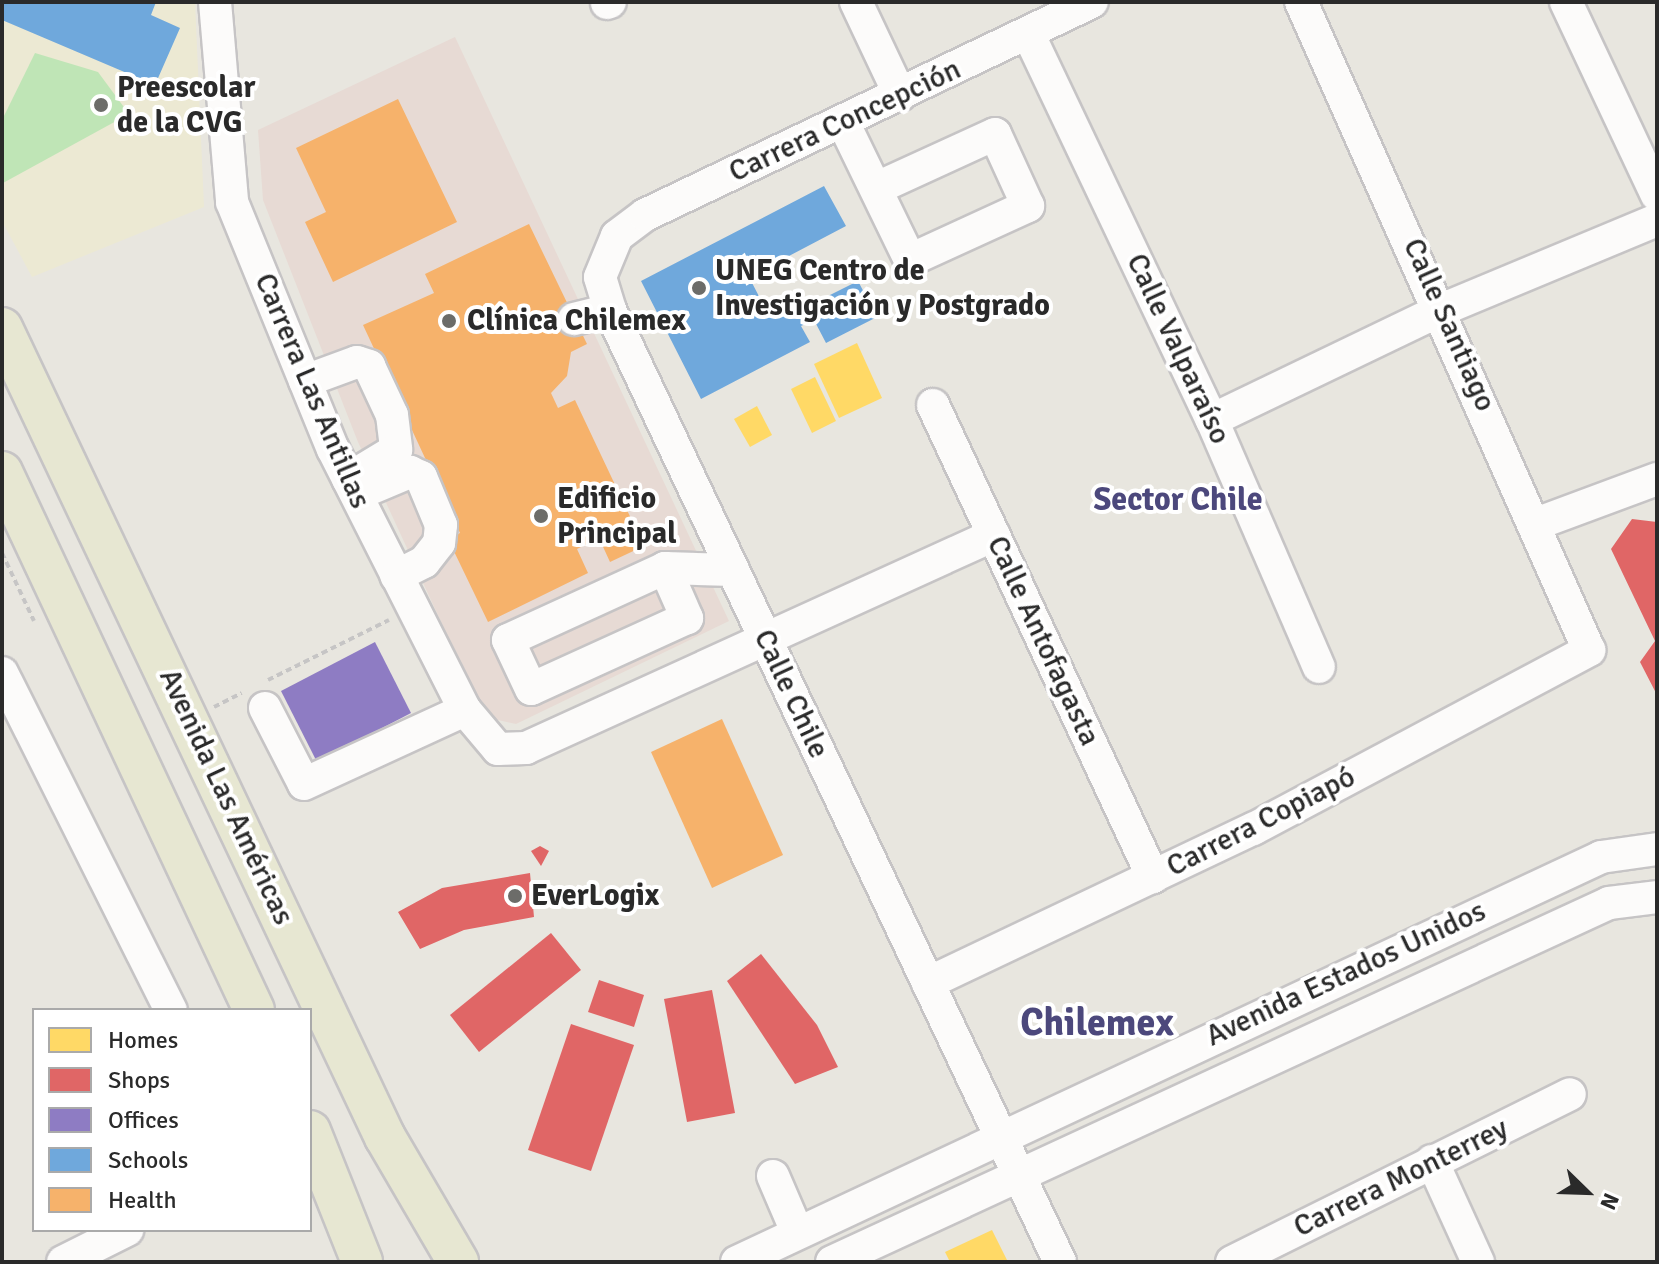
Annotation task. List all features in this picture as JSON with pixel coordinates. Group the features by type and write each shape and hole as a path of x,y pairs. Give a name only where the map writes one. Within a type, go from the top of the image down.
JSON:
{"main road":[{"name":"Avenida Las Américas","path":"2,328 385,1137 458,1262"},
{"path":"2,472 253,1008"},
{"path":"312,1136 362,1262"}],"street":[{"name":"Carrera Las Antillas","path":"215,2 232,202 352,487 465,710 498,749 526,748 766,640"},
{"path":"856,2 900,95"},
{"name":"Carrera Concepción","path":"606,252 645,215 1029,35 1092,2"},
{"name":"Calle Santiago","path":"1301,2 1443,309 1589,650"},
{"path":"1566,2 1657,195"},
{"name":"Calle Valparaíso","path":"1029,35 1212,420 1319,667"},
{"path":"843,122 910,260 1028,206 995,134 877,188"},
{"path":"1212,420 1443,309 1657,220"},
{"name":"Calle Chile","path":"606,252 600,277 610,310 1060,1262"},
{"path":"574,319 610,310"},
{"path":"305,381 357,362 369,366 392,415 396,450 352,487"},
{"name":"Calle Antofagasta","path":"933,405 1153,877"},
{"path":"352,487 400,474 421,477 441,525 439,543 424,562 396,576"},
{"path":"1536,524 1657,479"},
{"path":"766,640 994,535"},
{"path":"665,568 687,618 531,689 508,640 665,568 733,570"},
{"name":"Carrera Copiapó","path":"928,983 1153,877 1589,650"},
{"path":"2,673 170,1008"},
{"path":"256,695 304,784 465,710"},
{"name":"Avenida Estados Unidos","path":"737,1262 999,1133 1601,857 1657,849"},
{"name":"Avenida Estados Unidos","path":"832,1262 1017,1172 1609,903 1657,897"},
{"name":"Carrera Monterrey","path":"1232,1262 1570,1094"},
{"path":"1432,1161 1478,1262"},
{"path":"773,1176 797,1232"},
{"path":"63,1262 123,1232"}],"path":[{"path":"189,719 256,695 412,608"}],"shaded area":[{"name":"Preescolar de la CVG","path":"2,2 195,2 204,207 32,277 2,221"},
{"name":"Clínica Chilemex","path":"455,37 729,621 516,724 485,717 358,442 263,200 258,130"}],"green space":[{"path":"35,53 98,72 129,114 3,183 2,120"}],"building: Homes":[{"path":"857,343 882,398 839,418 814,364"},
{"path":"815,377 836,421 812,433 791,389"},
{"path":"757,406 772,435 750,447 734,419"},
{"path":"992,1230 1008,1262 950,1262 945,1252"}],"building: Shops":[{"path":"1632,519 1657,522 1657,695 1640,662 1655,641 1611,549"},
{"path":"540,846 549,851 541,866 531,851"},
{"path":"530,873 534,917 464,930 420,949 398,912 442,888"},
{"path":"551,933 581,970 479,1052 450,1015"},
{"path":"761,954 817,1025 838,1067 795,1084 727,981"},
{"path":"599,980 644,995 634,1027 588,1012"},
{"path":"712,990 735,1113 687,1122 664,999"},
{"path":"571,1024 634,1045 591,1171 528,1150"}],"building: Offices":[{"path":"375,642 411,713 317,762 281,691"}],"building: Schools":[{"path":"2,2 156,2 151,15 180,28 155,85 2,20"},
{"name":"UNEG Centro de Investigación y Postgrado","path":"824,186 846,226 749,277 764,306 786,295 793,307 813,296 816,302 858,281 877,317 826,343 814,320 801,326 810,342 701,399 641,281"}],"building: Health":[{"path":"398,99 457,222 333,282 305,222 326,212 296,148"},
{"path":"529,224 587,344 571,352 567,376 551,393 558,408 575,400 644,546 610,562 599,538 577,549 588,573 488,622 448,539 460,533 363,325 434,293 425,274"},
{"path":"722,719 783,855 712,888 651,752"}],"place":[{"name":"Preescolar de la CVG","path":"101,105"},
{"name":"UNEG Centro de Investigación y Postgrado","path":"699,288"},
{"name":"Clínica Chilemex","path":"449,321"},
{"name":"Edificio Principal","path":"541,516"},
{"name":"EverLogix","path":"515,896"}],"district":[{"name":"Sector Chile","path":"1178,500"},
{"name":"Chilemex","path":"1097,1023"}]}
